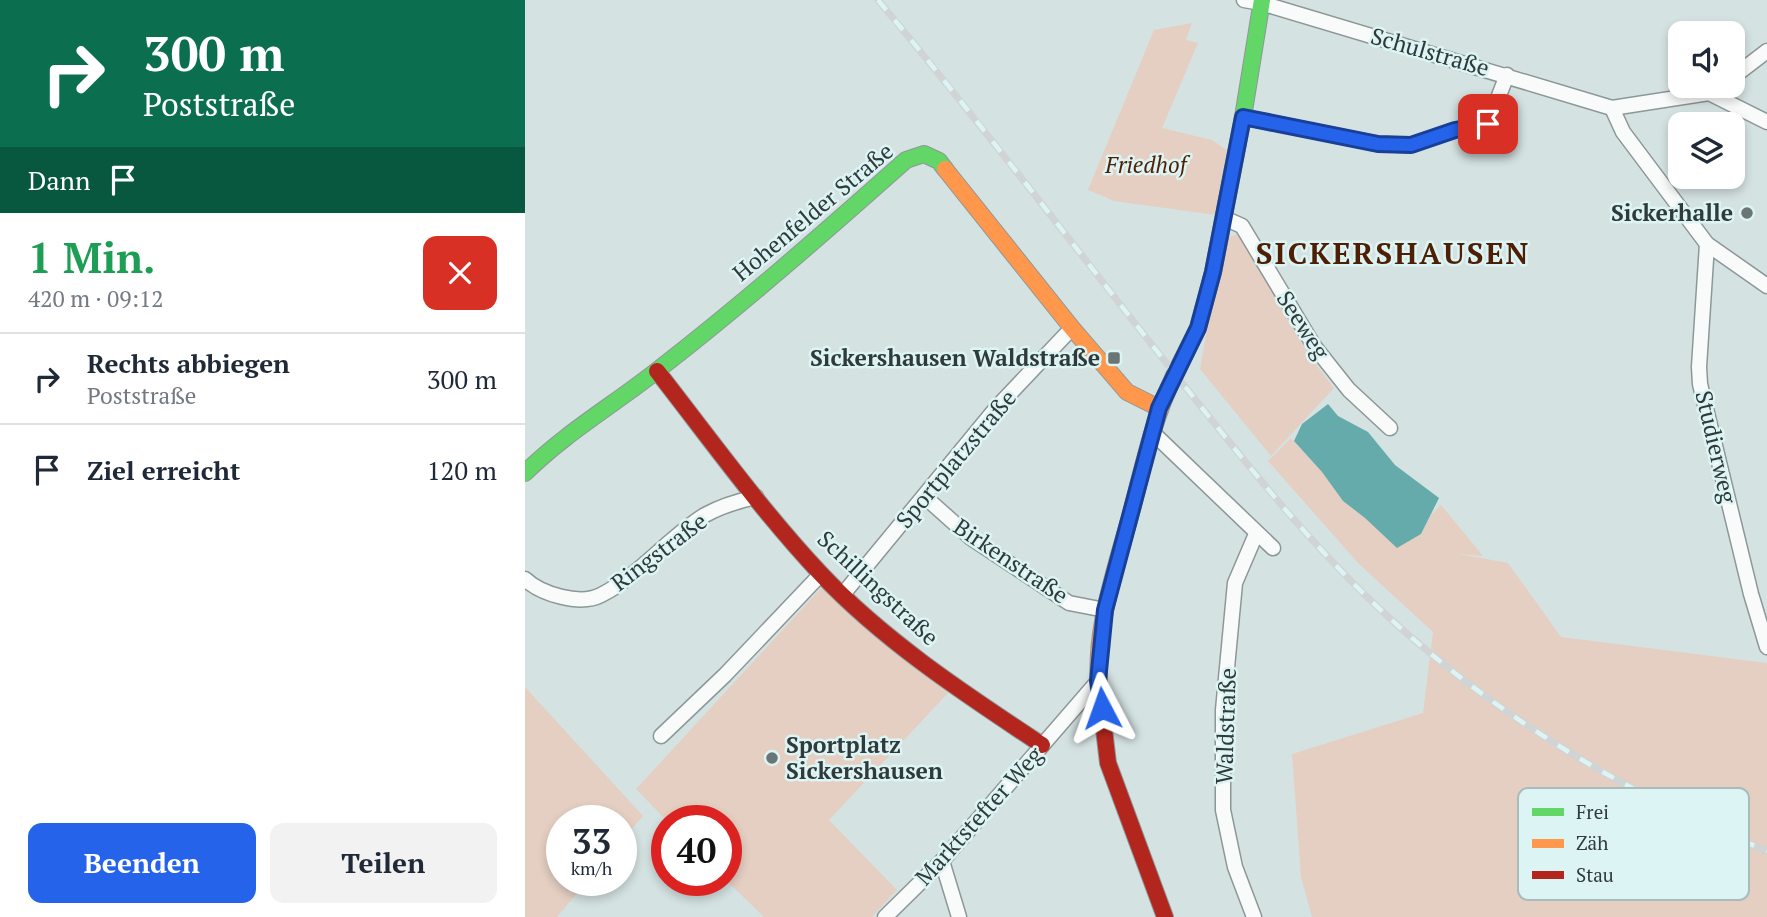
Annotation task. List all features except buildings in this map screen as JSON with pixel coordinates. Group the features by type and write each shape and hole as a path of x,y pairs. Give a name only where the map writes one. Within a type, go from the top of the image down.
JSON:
{"street":[{"name":"Schulstraße","path":"1244,0 1262,1 1612,108 1669,98"},
{"path":"1165,917 1108,763 1098,681 1105,610 1159,408 1198,328 1213,272 1262,1"},
{"path":"1745,68 1767,51"},
{"path":"1243,117 1378,144 1411,145 1455,130 1488,124 1507,75"},
{"path":"1728,98 1767,122"},
{"path":"1612,108 1629,140 1707,244 1767,286"},
{"name":"Hohenfelder Straße","path":"525,473 597,413 657,371 786,267 906,160 924,154 939,161 1072,328 1127,391 1159,408"},
{"name":"Seeweg","path":"1224,218 1242,226 1314,346 1349,390 1390,428"},
{"name":"Studierweg","path":"1707,244 1700,384 1751,594 1767,647"},
{"name":"Sportplatzstraße","path":"844,593 998,406 1072,328"},
{"name":"Schillingstraße","path":"657,371 756,497 821,574 887,635 978,703 1042,745"},
{"path":"1153,433 1273,548"},
{"name":"Ringstraße","path":"525,579 534,587 565,599 599,597 704,516 733,502 756,497"},
{"name":"Birkenstraße","path":"925,497 971,538 1069,603 1105,610"},
{"name":"Waldstraße","path":"1254,917 1235,867 1223,810 1223,710 1235,583 1256,534"},
{"path":"661,736 725,675 821,574"},
{"name":"Marktstefter Weg","path":"885,917 942,861 1098,681"},
{"path":"942,861 959,917"}],"green space":[{"name":"Friedhof","path":"1192,23 1186,40 1198,43 1162,128 1212,140 1232,154 1216,215 1114,201 1088,190 1154,30"},
{"path":"1238,234 1308,354 1334,388 1271,456 1200,369 1223,239"},
{"path":"1291,438 1322,472 1343,501 1365,518 1421,534 1431,515 1441,505 1483,556 1459,554 1508,563 1561,637 1767,663 1767,917 1312,917 1301,877 1292,754 1423,713 1433,632 1359,564 1268,461"},
{"path":"822,587 948,693 829,820 897,890 872,917 764,917 742,896 742,805 652,805 636,789"},
{"path":"525,687 633,805 546,805 546,896 575,896 557,917 525,917"},
{"path":"637,809 643,816 637,823"}],"water":[{"path":"1328,404 1338,416 1368,432 1395,465 1439,498 1421,534 1397,548 1343,501 1294,441 1302,424"}],"railway":[{"path":"878,0 1256,474 1341,571 1404,631 1488,698 1576,756 1633,788"},
{"path":"1749,843 1767,851"}],"traffic: fast":[{"path":"1174,376 1198,328 1213,272 1262,0"},
{"path":"525,473 540,458 722,319 906,160 924,154 939,161 945,169"}],"traffic: slow":[{"path":"945,169 1072,328 1127,392 1159,408"},
{"path":"1100,696 1099,650 1112,581 1149,444 1174,376"}],"traffic: jam":[{"path":"657,371 777,524 845,598 926,665 1042,745"},
{"path":"1100,696 1108,763 1165,917"}],"place":[{"name":"Sickerhalle","path":"1747,213"},
{"name":"Sickershausen Waldstraße","path":"1114,358"},
{"name":"Sportplatz Sickershausen","path":"772,758"}],"district":[{"name":"SICKERSHAUSEN","path":"1393,254"}],"route":[{"path":"1102,708 1098,681 1105,610 1159,408 1198,328 1213,272 1243,117 1378,144 1411,145 1455,130 1488,124"}]}
